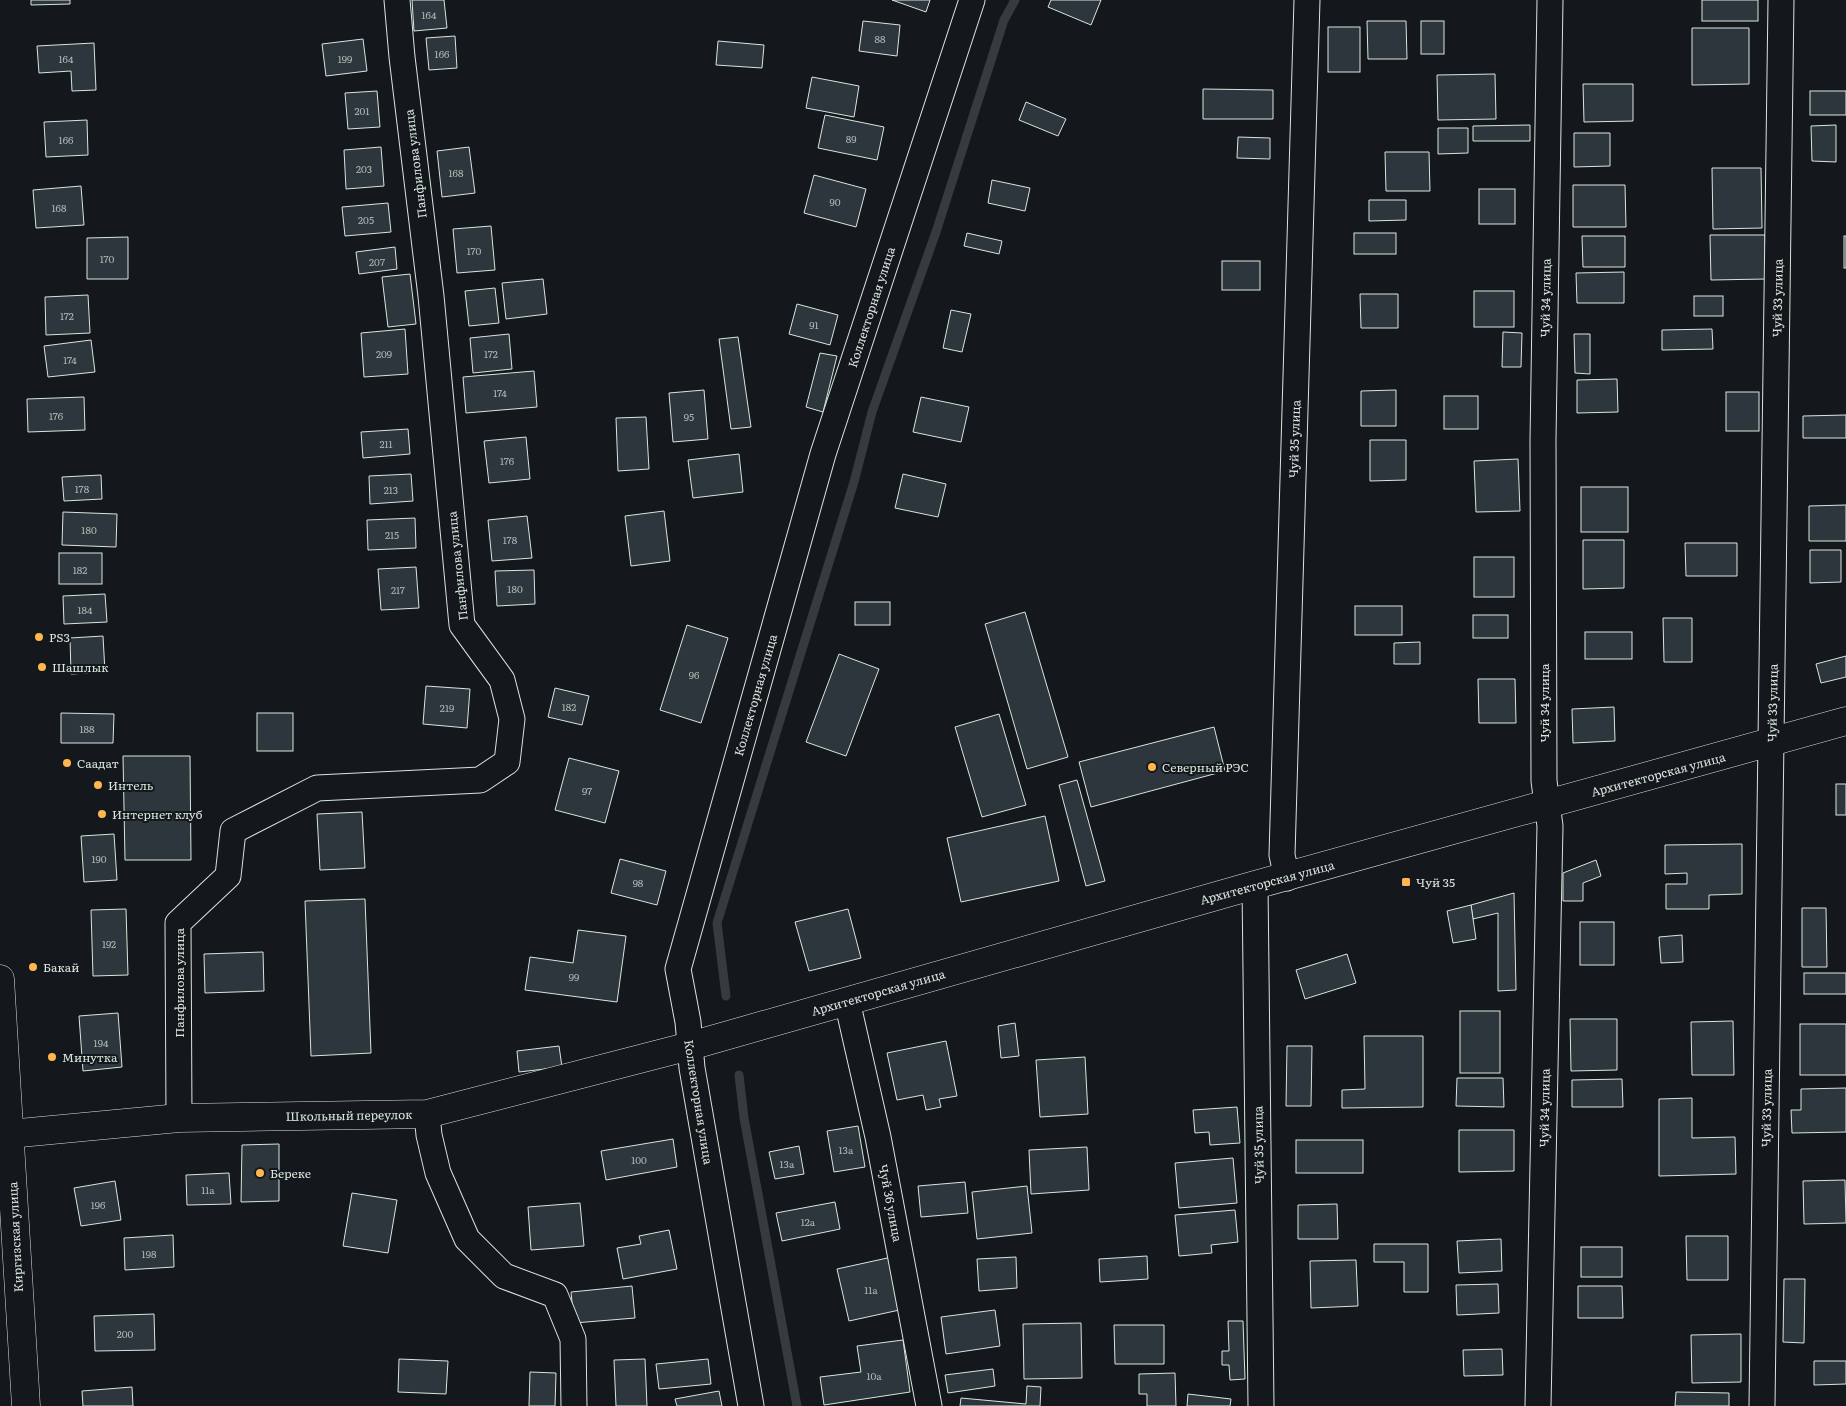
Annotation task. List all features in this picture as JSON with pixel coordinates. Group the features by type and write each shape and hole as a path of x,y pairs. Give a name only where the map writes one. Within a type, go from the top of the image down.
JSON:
{"street":[{"name":"Панфилова улица","path":"179,1118 178,923 228,876 233,831 317,788 480,780 507,762 512,719 502,680 462,625 431,296 402,57 397,0"},
{"name":"Коллекторная улица","path":"752,1406 678,969 823,454 972,0"},
{"name":"Чуй 35 улица","path":"1287,878 1282,856 1307,0"},
{"name":"Чуй 34 улица","path":"1538,1406 1550,836 1544,781 1544,440 1550,0"},
{"name":"Чуй 33 улица","path":"1762,1406 1781,0"},
{"name":"Архитекторская улица","path":"690,1046 1255,885 1287,878 1846,721"},
{"name":"Чуй 35 улица","path":"1255,885 1261,1406"},
{"name":"Киргизская улица","path":"0,979 5,1134 26,1406"},
{"name":"Чуй 36 улица","path":"847,1001 878,1137 929,1406"},
{"name":"Школьный переулок","path":"5,1134 179,1118 427,1114 690,1046"},
{"path":"427,1114 429,1135 438,1173 466,1239 504,1276 555,1295 573,1339 574,1406"}],"building":[{"path":"31,0 70,0 70,4 31,5"},
{"path":"412,0 444,0 447,28 414,31"},
{"path":"892,0 930,0 926,12"},
{"path":"1051,0 1101,0 1091,25 1048,7"},
{"path":"1702,0 1758,0 1758,21 1702,21"},
{"path":"863,21 900,25 897,56 859,51"},
{"path":"1367,21 1406,21 1407,59 1368,59"},
{"path":"1421,21 1444,21 1444,54 1421,54"},
{"path":"1328,27 1360,27 1360,72 1328,72"},
{"path":"1692,28 1749,28 1749,84 1692,85"},
{"path":"455,36 457,68 429,70 426,38"},
{"path":"363,39 367,71 326,76 322,44"},
{"path":"718,41 764,45 762,68 716,65"},
{"path":"94,43 96,90 72,91 71,71 39,73 37,46"},
{"path":"1495,74 1496,119 1438,120 1437,75"},
{"path":"812,77 859,86 854,117 806,108"},
{"path":"1583,84 1633,84 1633,121 1584,122"},
{"path":"1203,89 1273,90 1273,119 1203,119"},
{"path":"377,91 380,127 348,129 345,93"},
{"path":"1810,91 1846,91 1846,115 1810,115"},
{"path":"1026,102 1066,119 1058,136 1019,120"},
{"path":"825,115 884,127 877,160 818,148"},
{"path":"87,120 88,155 46,157 44,122"},
{"path":"1530,125 1530,141 1473,141 1473,126"},
{"path":"1836,125 1836,162 1812,161 1811,126"},
{"path":"1438,128 1468,128 1468,153 1438,154"},
{"path":"1574,133 1610,133 1610,166 1574,167"},
{"path":"1238,137 1270,138 1270,159 1237,158"},
{"path":"381,147 384,186 346,189 344,150"},
{"path":"469,147 475,193 442,197 437,151"},
{"path":"1385,152 1429,152 1430,191 1386,191"},
{"path":"1712,168 1761,168 1762,228 1713,229"},
{"path":"814,175 866,189 856,227 804,213"},
{"path":"992,180 1030,188 1025,211 988,203"},
{"path":"1573,185 1625,185 1626,227 1573,227"},
{"path":"81,186 84,225 36,228 33,190"},
{"path":"1479,189 1515,189 1515,224 1479,224"},
{"path":"1369,200 1406,200 1406,220 1369,221"},
{"path":"388,203 391,232 345,236 342,207"},
{"path":"491,226 495,270 457,273 453,229"},
{"path":"967,233 1002,241 999,254 964,246"},
{"path":"1354,233 1396,233 1396,254 1354,254"},
{"path":"1710,235 1765,235 1766,279 1711,280"},
{"path":"1582,236 1625,236 1625,267 1583,267"},
{"path":"1844,236 1846,236 1846,268 1844,268"},
{"path":"128,237 128,279 87,279 87,238"},
{"path":"395,247 397,269 359,274 356,252"},
{"path":"1222,261 1260,261 1260,290 1222,290"},
{"path":"1624,272 1624,303 1577,303 1576,273"},
{"path":"410,274 416,324 388,327 382,277"},
{"path":"543,279 547,314 506,319 502,283"},
{"path":"495,288 499,323 469,326 465,291"},
{"path":"1474,291 1514,291 1514,327 1474,327"},
{"path":"1360,294 1398,294 1398,328 1361,328"},
{"path":"88,295 90,333 46,335 45,297"},
{"path":"1694,296 1723,296 1723,316 1694,316"},
{"path":"797,304 838,315 830,345 789,334"},
{"path":"951,310 971,314 962,352 943,348"},
{"path":"405,329 408,374 364,377 361,333"},
{"path":"1712,329 1713,349 1662,350 1662,330"},
{"path":"1503,332 1522,333 1521,367 1502,367"},
{"path":"509,334 512,369 473,373 470,338"},
{"path":"1574,334 1590,334 1590,374 1575,373"},
{"path":"738,337 751,427 731,429 719,339"},
{"path":"91,340 95,372 48,377 44,346"},
{"path":"820,353 837,356 823,412 806,407"},
{"path":"534,371 537,407 466,413 463,377"},
{"path":"1617,379 1618,412 1577,413 1577,380"},
{"path":"704,390 708,439 673,442 669,393"},
{"path":"1396,390 1396,426 1361,426 1361,391"},
{"path":"1726,392 1759,392 1759,431 1726,431"},
{"path":"1444,396 1478,396 1478,429 1444,429"},
{"path":"84,397 85,430 28,432 27,399"},
{"path":"921,397 969,407 961,442 913,432"},
{"path":"1846,415 1846,438 1803,438 1803,416"},
{"path":"646,417 649,469 618,471 616,418"},
{"path":"408,429 410,454 363,458 361,432"},
{"path":"526,437 530,479 489,483 484,441"},
{"path":"1370,440 1406,440 1406,480 1370,481"},
{"path":"739,454 743,492 693,498 688,460"},
{"path":"1518,459 1520,511 1476,512 1474,461"},
{"path":"411,474 413,501 370,504 369,476"},
{"path":"903,474 946,484 938,517 895,508"},
{"path":"101,475 102,499 64,501 62,477"},
{"path":"1581,487 1628,487 1628,532 1581,532"},
{"path":"1846,505 1846,541 1809,541 1809,506"},
{"path":"664,511 670,561 631,566 625,516"},
{"path":"63,512 117,514 116,547 62,545"},
{"path":"527,516 532,558 492,561 488,520"},
{"path":"415,518 416,548 368,550 367,520"},
{"path":"1583,540 1624,540 1624,588 1583,589"},
{"path":"1685,543 1737,543 1737,576 1686,576"},
{"path":"1810,550 1841,550 1841,582 1810,583"},
{"path":"59,553 102,553 102,584 59,584"},
{"path":"1474,557 1514,557 1514,597 1474,597"},
{"path":"416,567 419,608 381,610 378,569"},
{"path":"534,570 535,604 497,606 495,571"},
{"path":"105,594 107,622 64,624 63,596"},
{"path":"855,602 890,602 890,625 855,625"},
{"path":"1355,606 1402,606 1402,635 1355,635"},
{"path":"1025,612 1068,757 1027,769 985,624"},
{"path":"1473,615 1508,615 1508,638 1473,638"},
{"path":"1663,618 1692,618 1692,662 1664,662"},
{"path":"687,625 728,638 701,723 660,710"},
{"path":"1585,632 1632,632 1632,659 1585,659"},
{"path":"103,636 105,672 71,674 70,638"},
{"path":"1420,642 1420,664 1394,664 1394,643"},
{"path":"839,654 879,669 846,756 806,742"},
{"path":"1846,656 1846,677 1821,683 1816,664"},
{"path":"1478,679 1515,679 1516,723 1479,723"},
{"path":"426,686 470,689 467,728 423,724"},
{"path":"555,688 589,696 582,725 548,717"},
{"path":"1614,707 1615,741 1573,743 1572,709"},
{"path":"61,713 114,714 113,743 61,743"},
{"path":"257,713 293,713 293,751 257,751"},
{"path":"999,714 1026,805 982,817 955,727"},
{"name":"Северный РЭС","path":"1214,727 1225,771 1091,807 1079,762"},
{"path":"123,756 190,756 191,860 125,860"},
{"path":"569,758 619,771 605,823 555,810"},
{"path":"1077,780 1105,881 1086,886 1059,785"},
{"path":"1836,784 1846,784 1846,815 1836,815"},
{"path":"362,812 365,868 320,870 317,814"},
{"path":"1045,816 1059,881 961,902 947,838"},
{"path":"114,834 117,880 84,882 81,836"},
{"path":"1742,844 1742,894 1709,895 1709,909 1666,909 1666,884 1687,884 1687,873 1665,874 1665,845"},
{"path":"620,859 666,871 657,905 611,893"},
{"path":"1596,860 1601,876 1583,883 1583,901 1563,901 1563,873"},
{"path":"1514,893 1516,990 1498,991 1498,913 1473,919 1471,905"},
{"path":"365,899 371,1053 311,1056 305,901"},
{"path":"1471,905 1476,939 1453,943 1447,911"},
{"path":"1802,908 1826,908 1827,967 1802,967"},
{"path":"126,909 128,975 93,976 91,910"},
{"path":"848,909 861,958 809,971 795,922"},
{"path":"1580,922 1614,922 1614,965 1580,965"},
{"path":"578,930 626,936 617,1002 525,990 530,957 573,963"},
{"path":"1682,935 1683,962 1661,963 1659,937"},
{"path":"263,952 264,991 205,993 204,954"},
{"path":"1347,954 1356,983 1305,999 1296,970"},
{"path":"1804,973 1846,973 1846,994 1804,994"},
{"path":"1460,1011 1500,1011 1500,1073 1460,1073"},
{"path":"118,1013 122,1067 83,1071 79,1016"},
{"path":"1570,1019 1617,1019 1617,1070 1571,1071"},
{"path":"1733,1021 1734,1075 1692,1075 1691,1022"},
{"path":"1015,1023 1019,1056 1001,1058 998,1026"},
{"path":"1800,1024 1846,1024 1846,1075 1800,1075"},
{"path":"1364,1036 1423,1036 1423,1107 1342,1108 1342,1090 1365,1089"},
{"path":"946,1041 957,1096 939,1099 941,1107 926,1110 923,1095 897,1100 887,1053"},
{"path":"559,1046 562,1067 519,1072 517,1051"},
{"path":"1287,1046 1312,1046 1311,1106 1286,1106"},
{"path":"1085,1057 1088,1114 1040,1117 1036,1060"},
{"path":"1457,1078 1503,1078 1504,1107 1456,1106"},
{"path":"1622,1079 1623,1107 1572,1107 1572,1080"},
{"path":"1846,1088 1846,1132 1792,1133 1791,1110 1801,1110 1801,1089"},
{"path":"1692,1098 1692,1138 1735,1137 1736,1174 1659,1176 1659,1099"},
{"path":"1237,1107 1240,1143 1210,1145 1209,1132 1195,1133 1193,1110"},
{"path":"858,1126 865,1167 834,1172 827,1131"},
{"path":"1459,1130 1514,1130 1514,1171 1459,1172"},
{"path":"673,1139 677,1167 606,1180 601,1151"},
{"path":"1296,1140 1363,1140 1363,1173 1296,1173"},
{"name":"Береке","path":"279,1144 279,1201 241,1202 242,1145"},
{"path":"799,1146 804,1174 775,1179 769,1152"},
{"path":"1087,1147 1089,1190 1031,1194 1029,1150"},
{"path":"1233,1158 1237,1203 1179,1208 1175,1163"},
{"path":"229,1173 231,1204 187,1205 186,1175"},
{"path":"1845,1180 1846,1223 1804,1224 1803,1181"},
{"path":"115,1181 121,1220 81,1226 74,1188"},
{"path":"965,1182 968,1213 921,1217 918,1186"},
{"path":"1027,1186 1032,1233 977,1239 972,1192"},
{"path":"352,1193 397,1200 388,1253 343,1246"},
{"path":"835,1202 840,1229 782,1241 776,1213"},
{"path":"580,1203 584,1246 531,1250 528,1207"},
{"path":"1337,1204 1338,1239 1298,1239 1298,1205"},
{"path":"1235,1210 1238,1242 1211,1245 1212,1253 1179,1256 1175,1215"},
{"path":"669,1230 677,1269 623,1279 617,1248 641,1244 639,1236"},
{"path":"173,1235 174,1267 125,1270 124,1238"},
{"path":"1686,1236 1728,1236 1728,1280 1687,1280"},
{"path":"1501,1239 1502,1271 1459,1273 1457,1241"},
{"path":"1374,1244 1428,1244 1428,1292 1404,1292 1404,1262 1374,1262"},
{"path":"1581,1247 1622,1247 1622,1277 1581,1277"},
{"path":"1147,1256 1148,1279 1100,1282 1099,1259"},
{"path":"892,1257 904,1309 849,1321 837,1269"},
{"path":"1016,1257 1017,1288 979,1291 977,1259"},
{"path":"1356,1260 1358,1306 1311,1308 1310,1261"},
{"path":"1784,1279 1805,1279 1804,1343 1783,1342"},
{"path":"1498,1284 1499,1313 1457,1315 1456,1285"},
{"path":"632,1286 635,1318 574,1323 571,1292"},
{"path":"1578,1286 1622,1286 1623,1318 1578,1318"},
{"path":"995,1310 1000,1346 946,1354 941,1317"},
{"path":"154,1314 155,1350 95,1351 94,1316"},
{"path":"1228,1321 1243,1321 1245,1379 1230,1380 1229,1365 1222,1365 1222,1351 1229,1351"},
{"path":"1081,1323 1082,1378 1024,1379 1023,1324"},
{"path":"1114,1325 1164,1325 1164,1364 1115,1364"},
{"path":"1741,1334 1741,1382 1692,1383 1691,1335"},
{"path":"903,1340 910,1392 824,1405 820,1377 861,1372 857,1346"},
{"path":"1502,1349 1503,1375 1464,1376 1463,1350"},
{"path":"399,1359 448,1361 446,1394 398,1392"},
{"path":"645,1359 647,1406 616,1406 614,1360"},
{"path":"708,1359 711,1384 659,1389 656,1364"},
{"path":"1814,1361 1846,1361 1846,1384 1814,1385"},
{"path":"993,1369 995,1386 948,1393 945,1375"},
{"path":"530,1372 556,1373 555,1406 529,1406"},
{"path":"1175,1373 1176,1406 1147,1406 1147,1394 1139,1394 1139,1374"},
{"path":"1027,1386 1041,1387 1040,1406 960,1406 961,1398 1026,1404"},
{"path":"132,1387 133,1406 83,1406 82,1391"},
{"path":"719,1391 722,1406 677,1406 675,1399"},
{"path":"1676,1392 1729,1393 1729,1406 1675,1406"},
{"path":"1188,1394 1231,1399 1230,1406 1187,1406"}],"waterway":[{"path":"726,996 717,923 854,482 872,412 936,232 1004,20 1015,0"},
{"path":"739,1075 744,1118 797,1406"}],"place":[{"name":"PS3","path":"39,637"},
{"name":"Шашлык","path":"42,667"},
{"name":"Саадат","path":"67,763"},
{"name":"Северный РЭС","path":"1152,767"},
{"name":"Интель","path":"98,785"},
{"name":"Интернет клуб","path":"102,814"},
{"name":"Чуй 35","path":"1406,882"},
{"name":"Бакай","path":"33,967"},
{"name":"Минутка","path":"52,1057"},
{"name":"Береке","path":"260,1173"}]}
